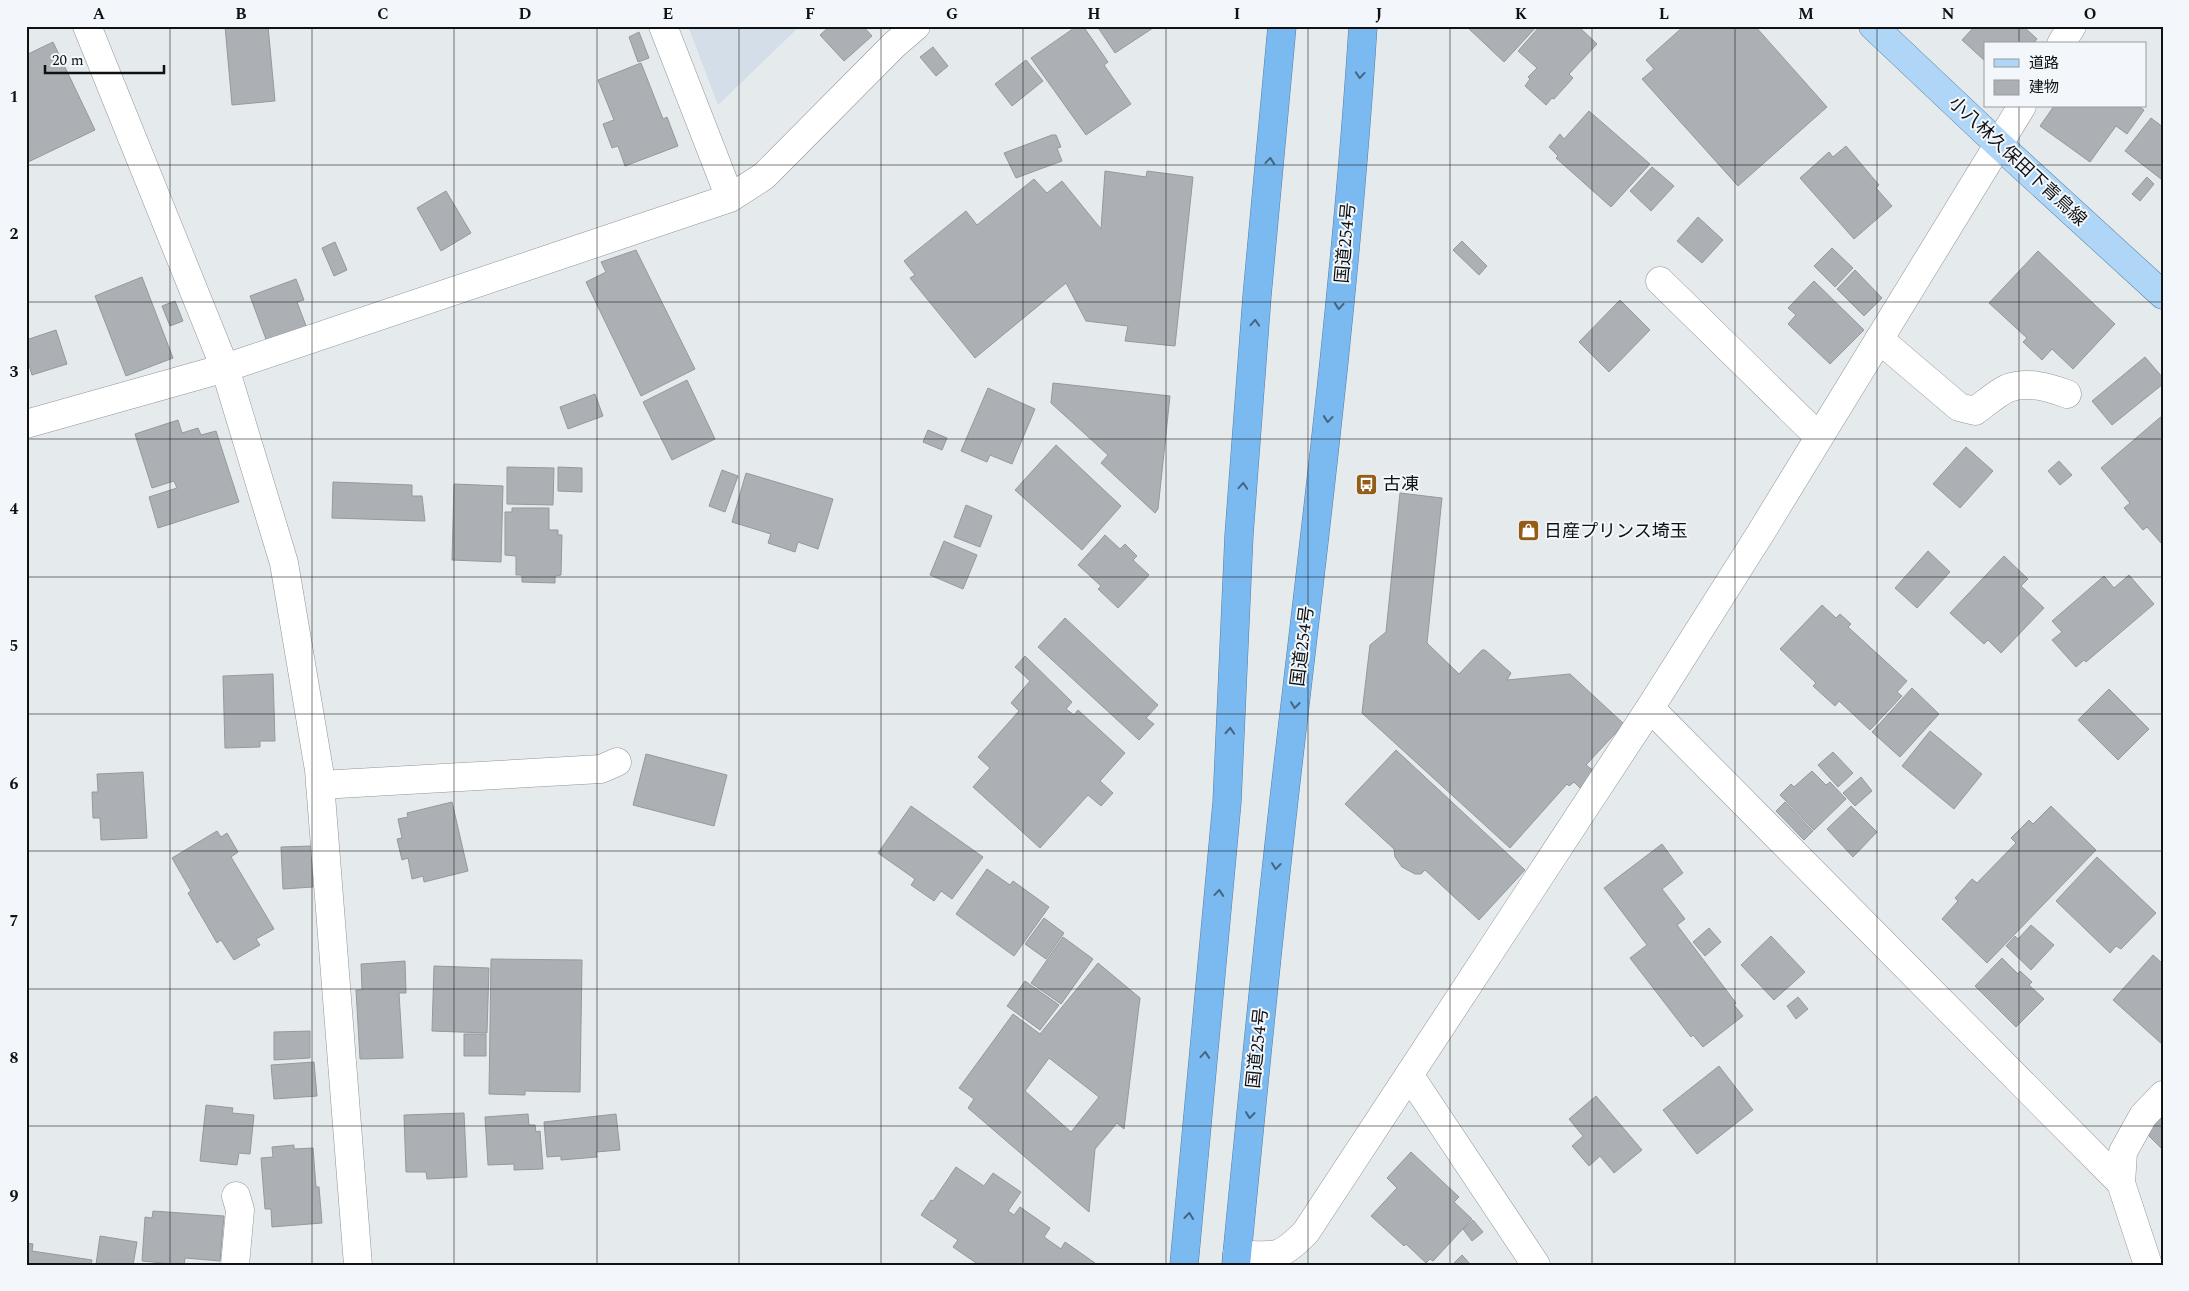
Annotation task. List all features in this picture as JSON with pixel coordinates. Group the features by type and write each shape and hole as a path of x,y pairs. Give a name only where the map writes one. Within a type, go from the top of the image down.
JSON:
{"highway":[{"path":"1184,1265 1227,802 1239,535 1257,296 1282,26"},
{"name":"国道254号","path":"1236,1260 1267,947 1324,462 1363,26"}],"main road":[{"name":"小八林久保田下青鳥線","path":"1874,26 1998,144 2163,295"}],"street":[{"path":"87,26 225,368 284,563 320,785 358,1265"},
{"path":"663,26 730,198"},
{"path":"26,424 225,368 730,198 764,176 894,45 916,26"},
{"path":"2062,42 2072,26"},
{"path":"1236,1260 1276,1256 1290,1249 1306,1232 1650,708 2021,108"},
{"path":"1660,281 1819,437"},
{"path":"1879,339 1959,408 1975,411 2007,388 2024,385 2049,388 2066,394"},
{"path":"1650,708 2121,1183"},
{"path":"320,785 601,769 617,762"},
{"path":"1410,1076 1536,1265"},
{"path":"2148,1265 2121,1183 2123,1152 2144,1116 2163,1095"},
{"path":"235,1265 240,1210 236,1196"}],"shaded area":[{"path":"688,26 800,26 718,105"}],"building":[{"path":"225,26 268,26 275,101 232,105"},
{"path":"830,26 863,26 872,36 844,61 820,35"},
{"path":"1077,26 1083,26 1108,62 1104,65 1131,104 1086,135 1031,58"},
{"path":"1097,26 1156,26 1115,53"},
{"path":"1466,26 1537,26 1504,62"},
{"path":"1540,26 1578,26 1597,44 1569,74 1573,78 1546,105 1525,86 1530,79 1528,77 1537,68 1518,51"},
{"path":"1684,26 1755,26 1827,107 1738,186 1642,79 1654,69 1646,60"},
{"path":"1975,26 2023,26 2037,39 2035,42 1984,42 1984,60 1962,40"},
{"path":"639,32 649,58 638,62 629,37"},
{"path":"53,42 95,130 26,163 26,55"},
{"path":"933,47 948,66 936,76 920,57"},
{"path":"1026,60 1043,81 1012,106 995,84"},
{"path":"641,63 663,119 667,117 678,146 625,166 618,146 612,148 603,124 614,120 598,80"},
{"path":"2053,108 2141,108 2144,110 2127,134 2116,126 2090,162 2040,126"},
{"path":"1589,111 1650,164 1611,207 1556,158 1558,156 1549,147 1560,134 1564,139"},
{"path":"2151,118 2163,127 2163,177 2161,179 2125,151"},
{"path":"1056,135 1061,147 1057,148 1062,161 1016,178 1004,153"},
{"path":"1846,146 1879,185 1876,188 1892,206 1854,239 1800,178 1829,152 1833,157"},
{"path":"1652,167 1674,186 1651,211 1630,191"},
{"path":"1105,171 1146,177 1147,171 1193,177 1175,346 1125,341 1128,326 1086,321 1066,283 975,358 910,278 915,275 904,261 966,211 977,225 1034,179 1047,193 1062,181 1101,229"},
{"path":"2147,177 2154,184 2140,201 2132,194"},
{"path":"446,191 471,233 441,251 417,208"},
{"path":"1698,217 1723,240 1702,263 1677,241"},
{"path":"1462,241 1487,266 1479,275 1453,250"},
{"path":"335,242 347,270 334,276 322,248"},
{"path":"1832,248 1853,268 1835,287 1814,266"},
{"path":"636,250 695,369 641,396 586,282 606,272 601,262"},
{"path":"2038,251 2115,324 2073,369 2052,349 2042,360 2023,342 2027,338 1989,303"},
{"path":"1855,270 1882,298 1864,316 1837,289"},
{"path":"142,277 173,358 126,376 95,296"},
{"path":"296,279 304,300 297,302 308,331 267,342 250,296"},
{"path":"1814,281 1864,330 1830,364 1788,324 1796,315 1788,308"},
{"path":"1620,300 1650,330 1609,372 1579,342"},
{"path":"175,301 183,321 170,326 162,306"},
{"path":"56,330 67,364 32,375 26,356 26,340"},
{"path":"2145,357 2163,378 2163,384 2112,425 2092,401"},
{"path":"687,380 715,439 672,460 643,402"},
{"path":"1053,383 1170,396 1158,509 1155,513 1101,463 1108,455 1051,403"},
{"path":"988,388 1035,409 1012,464 990,455 987,462 961,451"},
{"path":"595,394 603,416 568,429 560,407"},
{"path":"2163,415 2163,541 2161,543 2147,527 2143,530 2124,508 2130,503 2101,468"},
{"path":"178,420 182,433 198,428 201,435 216,431 239,502 158,528 149,497 177,488 174,481 152,488 135,434"},
{"path":"928,430 947,438 942,450 923,442"},
{"path":"1056,445 1121,506 1082,550 1015,490"},
{"path":"1966,447 1993,471 1960,508 1933,484"},
{"path":"2059,461 2072,475 2060,485 2048,471"},
{"path":"507,467 554,468 553,505 507,504"},
{"path":"558,467 582,468 582,492 558,491"},
{"path":"722,470 738,476 725,512 709,506"},
{"path":"746,473 833,499 818,549 798,542 795,552 768,543 771,534 732,522"},
{"path":"333,482 412,485 412,496 422,496 425,521 332,518"},
{"path":"454,484 503,486 501,562 452,560"},
{"path":"1400,493 1442,498 1427,643 1459,674 1482,650 1485,650 1511,673 1507,680 1570,674 1624,724 1586,765 1595,772 1580,788 1574,782 1569,786 1567,784 1510,848 1362,713 1370,645 1386,632"},
{"path":"966,505 992,516 980,547 954,537"},
{"path":"512,508 549,508 549,530 558,530 558,535 562,535 561,575 555,576 555,583 522,582 522,575 516,575 516,556 505,555 505,512 512,512"},
{"path":"1105,535 1120,549 1125,544 1137,556 1133,560 1149,575 1118,608 1098,589 1101,586 1078,565"},
{"path":"944,541 977,555 963,589 930,575"},
{"path":"1928,551 1950,572 1917,608 1895,588"},
{"path":"2004,556 2028,579 2021,586 2044,608 2001,653 1988,640 1984,644 1950,613"},
{"path":"2129,575 2154,604 2086,662 2084,660 2076,667 2052,640 2062,632 2052,621 2104,576 2114,588"},
{"path":"1822,605 1836,618 1840,614 1851,624 1848,627 1907,681 1897,692 1902,696 1870,730 1839,701 1835,706 1813,686 1816,683 1780,649"},
{"path":"1065,618 1158,705 1146,718 1154,724 1139,740 1038,647"},
{"path":"1025,656 1072,702 1066,709 1074,715 1078,710 1125,753 1100,781 1113,793 1101,806 1088,795 1040,848 973,787 990,768 978,757 1019,711 1011,703 1030,681 1015,667"},
{"path":"273,674 275,741 260,741 260,747 225,748 223,676"},
{"path":"1912,688 1939,714 1900,757 1872,732"},
{"path":"2109,689 2149,729 2118,760 2078,720"},
{"path":"1930,731 1982,774 1954,809 1902,766"},
{"path":"1396,750 1525,870 1479,920 1425,870 1421,874 1415,874 1402,867 1395,857 1394,849 1345,804"},
{"path":"1833,752 1853,773 1838,787 1818,765"},
{"path":"646,754 727,775 714,826 633,805"},
{"path":"1812,771 1826,785 1830,782 1846,799 1814,830 1780,795 1791,784 1794,787"},
{"path":"143,772 147,838 101,840 100,818 93,818 92,792 98,792 97,774"},
{"path":"1861,777 1872,791 1855,806 1843,793"},
{"path":"452,802 468,871 424,882 423,876 412,879 408,858 402,860 397,839 402,838 398,819 408,817 407,813"},
{"path":"1785,802 1813,831 1804,840 1776,811"},
{"path":"911,806 983,857 952,899 941,891 934,901 911,885 915,879 878,853"},
{"path":"1851,806 1877,832 1853,857 1827,829"},
{"path":"2051,806 2096,850 1987,963 1942,919 1958,901 1955,898 1972,879 1977,883 2016,843 2011,838 2029,820 2033,824"},
{"path":"217,831 221,837 227,833 238,852 231,857 274,929 256,939 260,945 234,960 221,940 217,943 188,893 191,891 172,858"},
{"path":"1662,844 1683,873 1662,889 1685,919 1677,925 1736,1003 1734,1005 1743,1016 1703,1047 1693,1035 1691,1037 1630,958 1647,945 1604,888"},
{"path":"311,846 313,887 283,889 281,847"},
{"path":"2097,857 2156,913 2121,949 2116,946 2110,953 2056,901"},
{"path":"987,869 1010,885 1013,881 1049,907 1014,956 956,914"},
{"path":"1044,918 1064,933 1046,959 1025,944"},
{"path":"2031,925 2054,945 2031,970 2006,946 2015,936 2018,939"},
{"path":"1709,928 1721,942 1705,956 1693,942"},
{"path":"1771,936 1805,972 1774,1000 1741,965"},
{"path":"1063,937 1093,959 1061,1004 1031,983"},
{"path":"2153,955 2163,964 2163,1045 2113,1000"},
{"path":"2002,958 2018,974 2020,971 2032,982 2029,985 2044,999 2016,1027 1975,986"},
{"path":"491,959 582,960 580,1092 525,1091 525,1095 489,1094"},
{"path":"405,961 406,993 399,993 403,1058 360,1059 356,990 362,990 361,964"},
{"path":"1098,963 1140,998 1124,1129 1117,1123 1095,1149 1089,1212 968,1108 974,1099 959,1088 1013,1014 1040,1034","holes":["1049,1058 1099,1097 1071,1132 1025,1091"]},
{"path":"434,966 489,968 487,1033 432,1031"},
{"path":"1025,981 1059,1005 1040,1030 1007,1006"},
{"path":"1798,997 1808,1009 1796,1019 1787,1006"},
{"path":"310,1031 310,1058 274,1060 274,1032"},
{"path":"464,1034 486,1034 486,1056 464,1056"},
{"path":"314,1062 317,1096 274,1099 271,1065"},
{"path":"1719,1066 1753,1110 1697,1154 1663,1110"},
{"path":"1596,1096 1642,1150 1614,1173 1600,1156 1589,1166 1572,1146 1583,1136 1569,1119"},
{"path":"206,1105 233,1108 232,1113 254,1115 250,1154 239,1153 237,1165 200,1161"},
{"path":"464,1113 467,1177 427,1179 426,1172 406,1172 404,1115"},
{"path":"528,1114 529,1125 535,1125 536,1132 540,1131 543,1169 514,1170 514,1164 488,1165 485,1117"},
{"path":"616,1114 620,1150 596,1152 597,1157 561,1160 561,1156 547,1157 544,1122"},
{"path":"2163,1116 2163,1150 2146,1133"},
{"path":"294,1145 294,1149 313,1148 316,1187 319,1187 322,1223 272,1227 271,1209 265,1209 261,1158 273,1157 272,1147"},
{"path":"1411,1152 1459,1197 1454,1202 1472,1219 1433,1261 1430,1259 1426,1263 1371,1216 1397,1188 1387,1178"},
{"path":"956,1167 984,1186 993,1173 1021,1192 1008,1211 1014,1215 1020,1207 1050,1228 1044,1237 1061,1249 1065,1242 1095,1263 1094,1265 979,1265 953,1247 958,1240 921,1215"},
{"path":"153,1211 224,1216 220,1261 185,1258 184,1265 142,1261 145,1217 152,1218"},
{"path":"1473,1220 1483,1232 1472,1241 1463,1229"},
{"path":"100,1236 137,1242 133,1265 96,1265"},
{"path":"26,1243 33,1244 32,1251 92,1260 91,1265 26,1265"},
{"path":"1462,1255 1471,1265 1452,1265"}],"place":[{"name":"古凍","path":"1367,484"},
{"name":"日産プリンス埼玉","path":"1528,531"}]}
